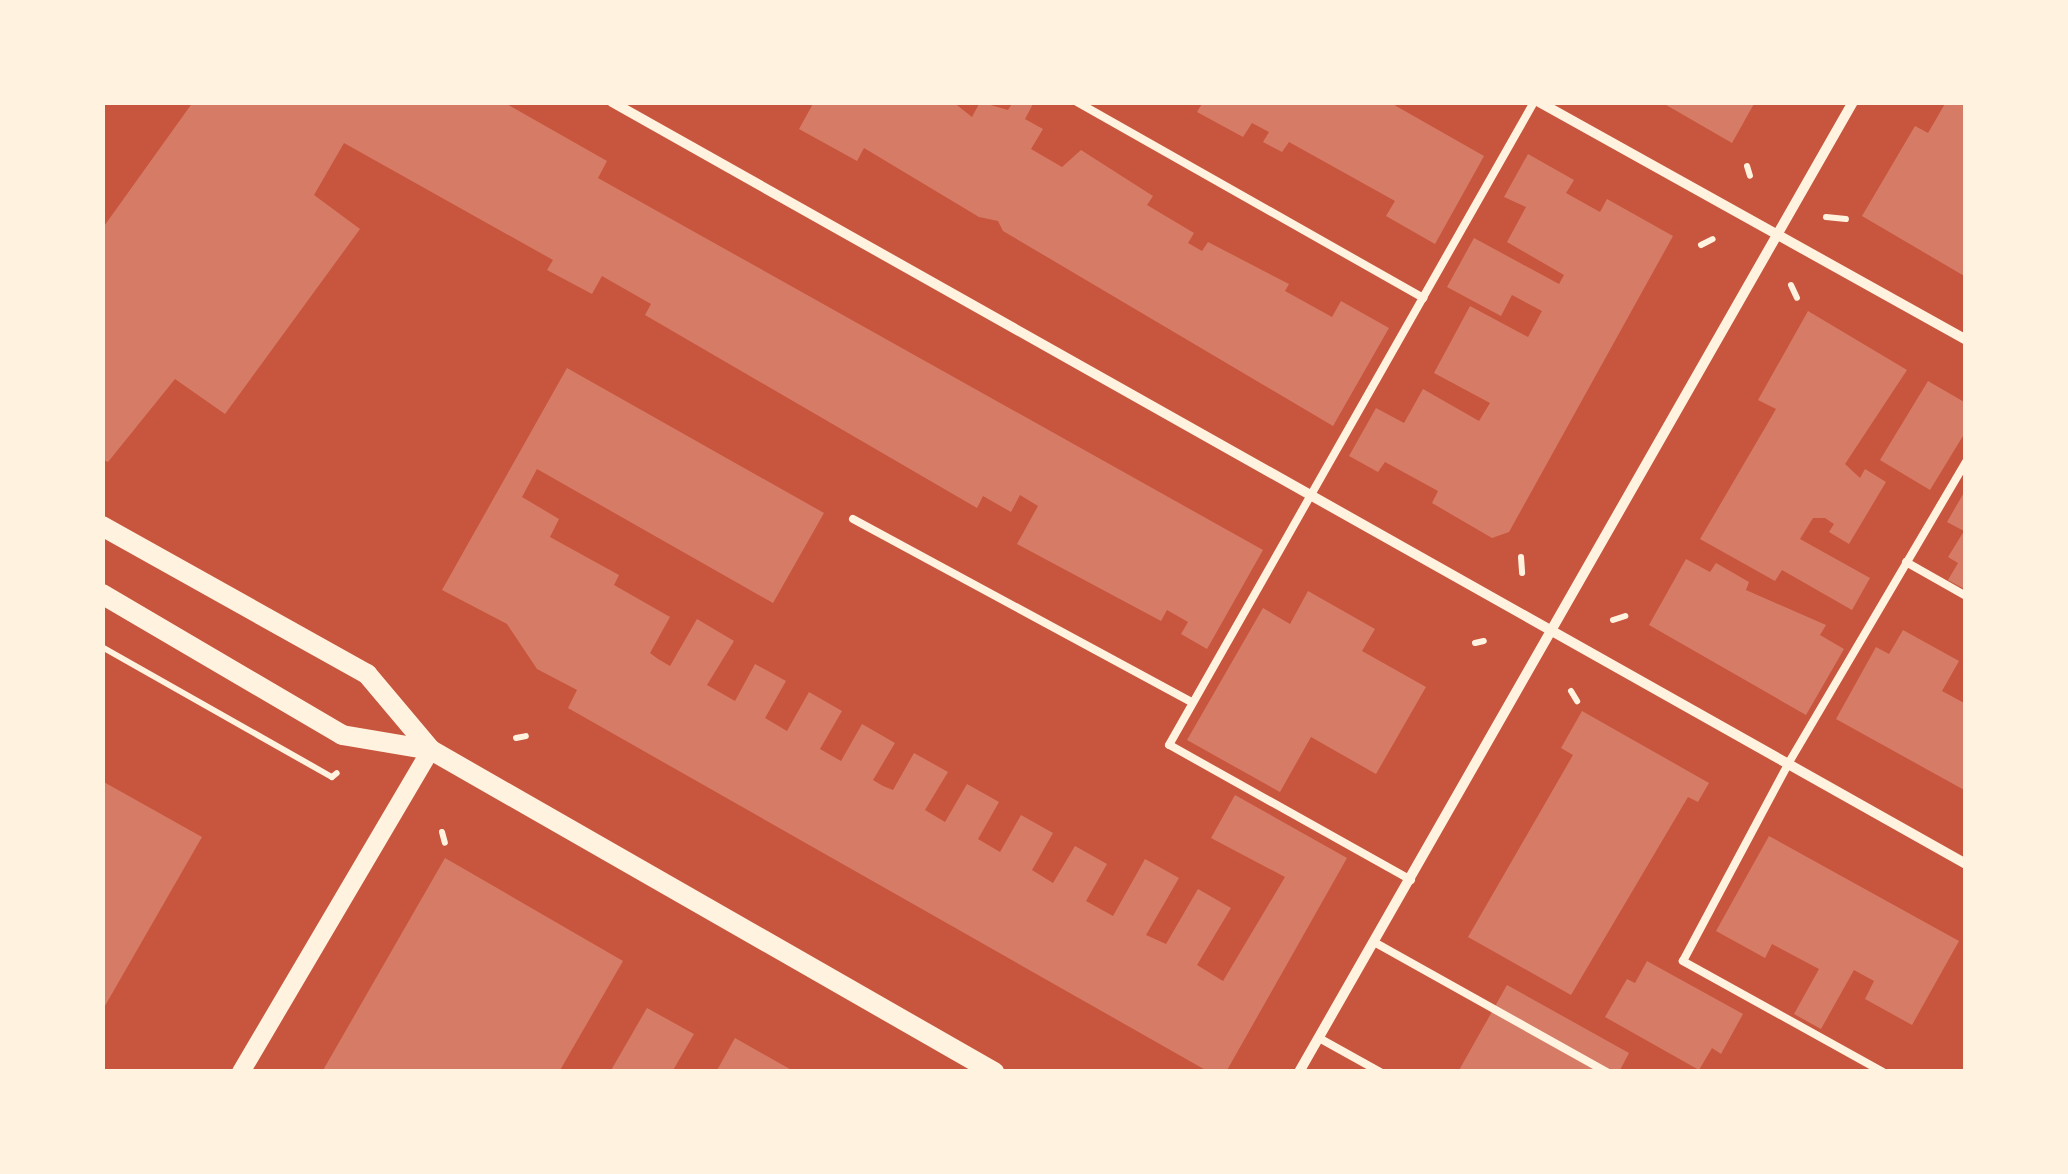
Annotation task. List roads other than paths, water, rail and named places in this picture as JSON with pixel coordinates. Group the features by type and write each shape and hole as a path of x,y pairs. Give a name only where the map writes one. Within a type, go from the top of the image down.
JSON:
{"main road":[{"path":"102,526 367,674 431,750 994,1072"},
{"path":"102,594 342,736 431,750"}],"street":[{"path":"612,102 1309,499 1966,864"},
{"path":"1536,102 1777,231 1966,340"},
{"path":"1299,1072 1853,102"},
{"path":"241,1072 431,750"}],"lane":[{"path":"1076,102 1423,298"},
{"path":"1411,880 1169,745 1536,102"},
{"path":"1883,1072 1684,960 1788,764 1966,462"},
{"path":"853,519 1192,702"},
{"path":"1906,562 1966,596"},
{"path":"1374,942 1607,1072"},
{"path":"1318,1038 1380,1072"}]}
